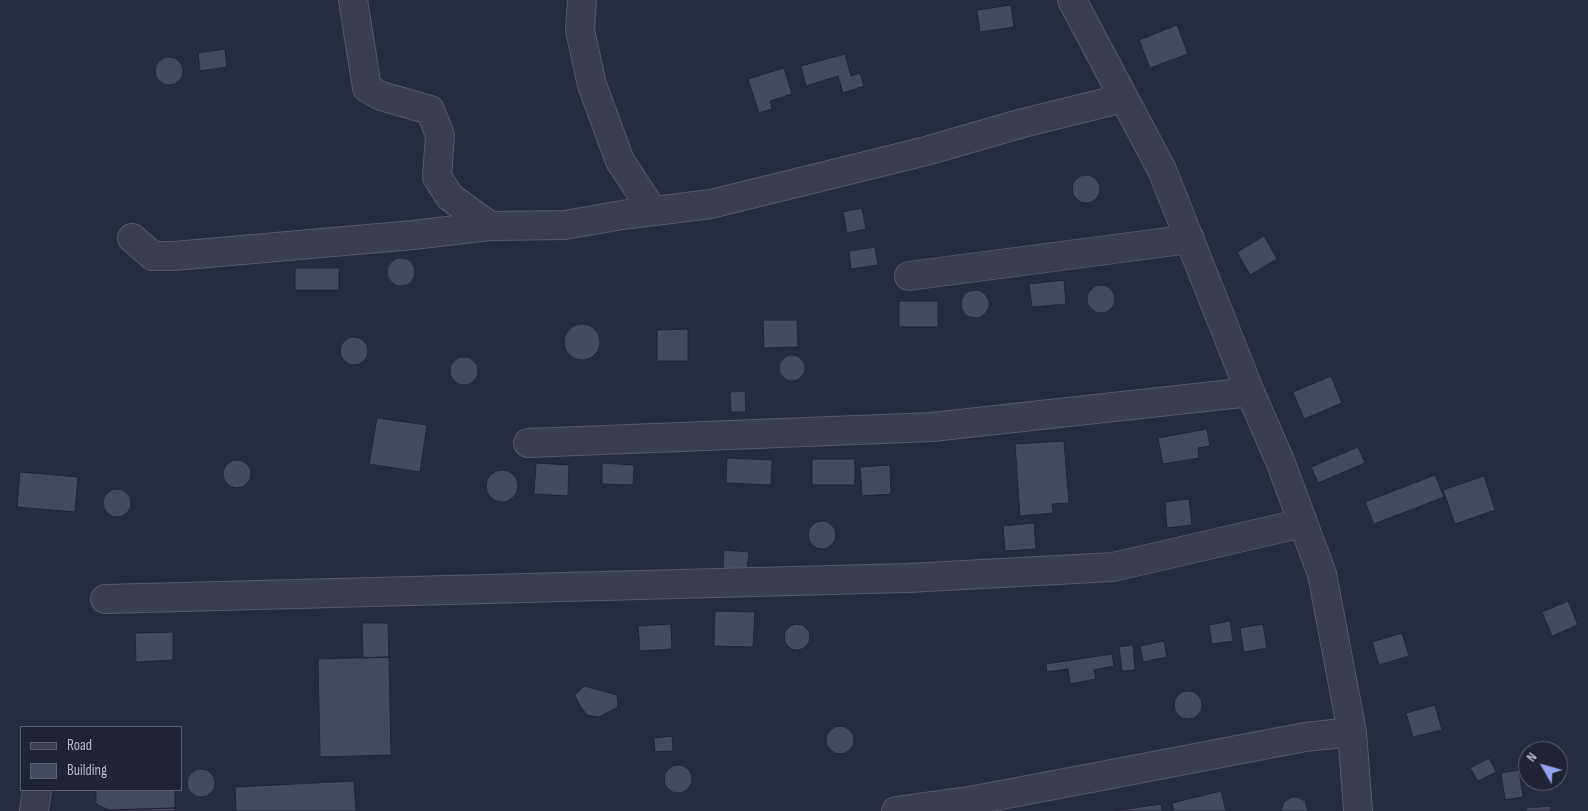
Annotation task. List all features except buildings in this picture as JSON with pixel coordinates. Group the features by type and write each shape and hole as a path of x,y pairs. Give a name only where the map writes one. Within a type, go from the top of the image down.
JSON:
{"street":[{"path":"352,0 367,88 381,96 430,110 440,135 437,177 450,197 490,226"},
{"path":"582,0 580,30 592,85 620,161 653,211"},
{"path":"1072,0 1162,170 1250,392 1280,461 1322,574 1352,732 1358,811"},
{"path":"132,238 153,256 174,256 413,235 490,226 565,225 711,204 926,151 1023,123 1124,98"},
{"path":"909,276 1190,239"},
{"path":"528,443 932,427 1250,392"},
{"path":"105,599 908,578 1113,567 1303,523"},
{"path":"896,811 975,800 1305,737 1352,732"},
{"path":"34,811 37,791"}]}
